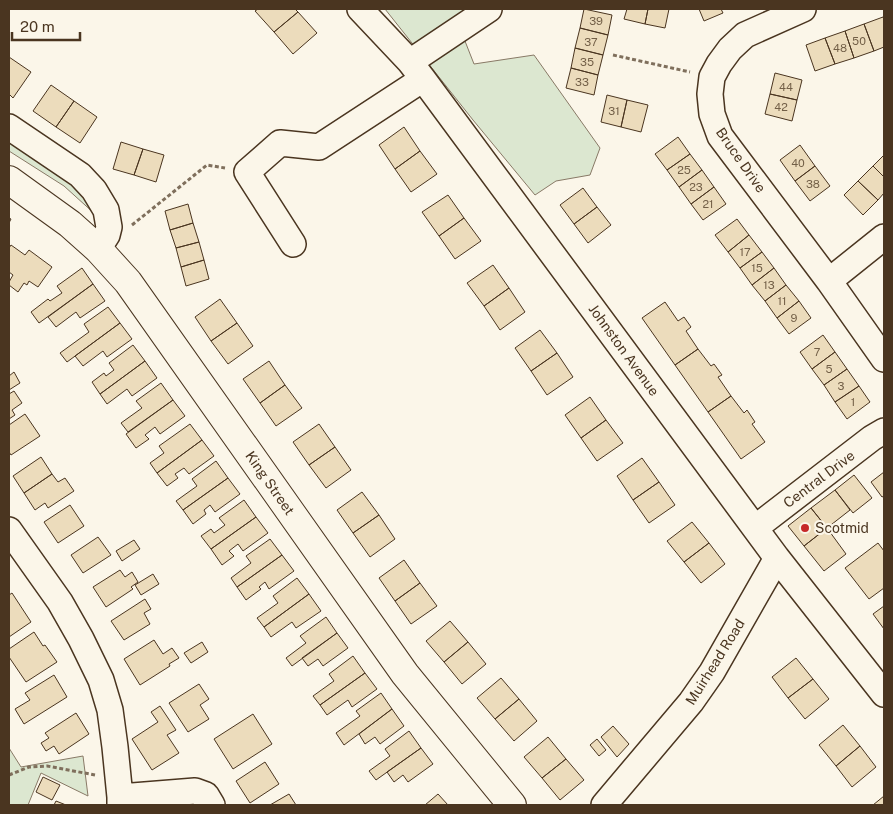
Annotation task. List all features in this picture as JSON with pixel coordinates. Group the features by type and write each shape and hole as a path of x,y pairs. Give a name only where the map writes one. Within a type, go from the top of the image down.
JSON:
{"main road":[{"name":"King Street","path":"9,180 70,224 103,238 128,282 405,674 512,805"}],"street":[{"name":"Johnston Avenue","path":"360,9 417,71 777,558 884,694"},
{"path":"293,244 247,172 280,143 320,146 417,71 489,9"},
{"name":"Bruce Drive","path":"803,9 745,35 730,49 718,64 712,77 710,94 712,114 720,136 829,281 884,359"},
{"path":"9,126 80,174 94,190 106,210 103,238"},
{"path":"829,281 884,237"},
{"name":"Central Drive","path":"755,528 872,438 884,431"},
{"path":"9,530 60,602 81,639 100,680 110,710 119,793 195,791 206,795 212,805"},
{"name":"Muirhead Road","path":"604,805 691,702 712,672 777,558"}],"path":[{"path":"613,55 712,77"},
{"path":"103,238 127,229 207,165 247,172"},
{"path":"9,775 29,767 47,766 78,773 119,793"}],"green space":[{"path":"385,9 493,9 463,36 474,64 534,55 600,148 590,175 556,181 535,195"},
{"path":"9,134 84,192 96,215 64,186 9,151"},
{"path":"9,748 21,767 83,756 88,796 41,773 28,805 9,805"}],"building":[{"path":"258,9 295,9 298,12 274,32 255,11"},
{"path":"584,9 612,15 608,35 580,28"},
{"path":"627,9 648,9 645,24 624,19"},
{"path":"648,9 669,9 665,28 645,24"},
{"path":"699,9 721,9 723,13 704,21"},
{"path":"298,12 317,33 293,54 274,32"},
{"path":"883,17 884,47 874,51 864,24"},
{"path":"864,24 874,51 854,58 845,31"},
{"path":"580,28 608,35 603,55 575,48"},
{"path":"845,31 854,58 835,64 825,38"},
{"path":"825,38 835,64 815,71 806,45"},
{"path":"575,48 603,55 598,75 571,68"},
{"path":"9,57 31,72 13,98 9,94"},
{"path":"571,68 598,75 594,95 566,88"},
{"path":"775,73 802,80 797,100 770,94"},
{"path":"51,85 74,101 56,127 33,111"},
{"path":"770,94 797,100 792,121 765,114"},
{"path":"607,95 627,100 621,127 601,122"},
{"path":"627,100 648,105 641,132 621,127"},
{"path":"74,101 97,117 80,143 56,127"},
{"path":"404,127 420,151 395,169 379,145"},
{"path":"678,137 690,154 667,170 655,154"},
{"path":"121,142 143,149 134,175 113,169"},
{"path":"800,145 815,166 795,181 780,160"},
{"path":"143,149 164,155 156,182 134,175"},
{"path":"420,151 437,174 411,192 395,169"},
{"path":"690,154 702,170 679,187 667,170"},
{"path":"884,155 884,177 873,166"},
{"path":"815,166 830,186 810,201 795,181"},
{"path":"873,166 884,177 884,193 878,200 858,181"},
{"path":"702,170 714,187 691,204 679,187"},
{"path":"858,181 878,200 863,215 844,195"},
{"path":"714,187 726,204 703,220 691,204"},
{"path":"583,188 597,207 574,224 560,205"},
{"path":"448,195 464,218 439,236 422,212"},
{"path":"188,204 193,223 170,230 165,211"},
{"path":"597,207 611,225 588,243 574,224"},
{"path":"464,218 481,241 455,259 439,236"},
{"path":"737,219 749,235 728,252 715,235"},
{"path":"193,223 199,242 176,248 170,230"},
{"path":"749,235 762,252 740,268 728,252"},
{"path":"199,242 204,260 181,267 176,248"},
{"path":"11,245 25,255 29,250 52,267 38,287 29,281 27,285 24,283 18,292 9,285 13,275 9,272 9,248"},
{"path":"762,252 774,268 752,285 740,268"},
{"path":"204,260 209,279 186,286 181,267"},
{"path":"493,265 509,288 484,306 467,283"},
{"path":"82,268 93,284 39,323 31,312 48,299 50,301 62,293 57,286"},
{"path":"774,268 786,285 765,301 752,285"},
{"path":"93,284 105,301 80,318 76,312 56,327 48,317"},
{"path":"786,285 799,301 777,318 765,301"},
{"path":"509,288 525,312 500,330 484,306"},
{"path":"220,299 237,323 211,341 195,317"},
{"path":"799,301 811,318 789,334 777,318"},
{"path":"665,302 678,321 684,317 691,327 686,331 698,349 675,365 642,318"},
{"path":"108,307 120,323 67,362 60,353 89,332 84,324"},
{"path":"120,323 132,339 107,357 103,351 83,366 75,356"},
{"path":"237,323 253,346 228,364 211,341"},
{"path":"540,330 557,353 531,371 515,348"},
{"path":"823,335 835,352 812,369 800,352"},
{"path":"133,345 145,361 100,394 92,382 104,373 106,376 114,370 109,363"},
{"path":"698,349 711,366 714,364 722,375 718,377 731,396 708,412 675,365"},
{"path":"835,352 847,369 824,385 812,369"},
{"path":"557,353 573,377 547,395 531,371"},
{"path":"145,361 157,378 132,396 127,389 107,404 100,394"},
{"path":"269,361 285,385 260,403 243,379"},
{"path":"847,369 859,386 835,402 824,385"},
{"path":"14,372 20,383 9,390 9,376"},
{"path":"161,383 173,400 128,432 121,423 142,408 136,401"},
{"path":"285,385 302,408 276,426 260,403"},
{"path":"859,386 870,402 847,419 835,402"},
{"path":"14,391 22,403 12,410 15,415 9,419 9,394"},
{"path":"731,396 744,413 747,410 755,422 752,424 765,442 741,459 708,412"},
{"path":"590,397 606,420 581,438 565,415"},
{"path":"173,400 185,416 160,434 155,427 145,435 149,439 136,448 126,434"},
{"path":"25,414 40,436 11,455 9,452 9,425"},
{"path":"606,420 623,443 597,461 581,438"},
{"path":"190,424 202,440 157,473 150,463 164,453 159,446"},
{"path":"319,424 335,447 309,465 293,442"},
{"path":"202,440 214,456 189,474 184,468 175,474 178,478 167,486 157,473"},
{"path":"335,447 351,470 326,488 309,465"},
{"path":"41,457 52,474 24,493 13,476"},
{"path":"642,458 659,482 633,500 617,476"},
{"path":"216,461 228,478 183,510 176,501 197,486 192,479"},
{"path":"884,472 884,496 882,497 871,482"},
{"path":"52,474 58,482 65,478 74,491 48,508 45,503 35,510 24,493"},
{"path":"854,475 872,498 853,513 835,490"},
{"path":"228,478 240,494 215,512 210,505 204,510 206,514 193,524 183,510"},
{"path":"659,482 675,505 649,523 633,500"},
{"path":"835,490 850,510 827,528 811,508"},
{"path":"362,492 379,515 353,533 337,510"},
{"path":"244,500 256,517 211,549 201,536 211,529 214,533 225,525 219,518"},
{"path":"70,505 84,526 58,543 44,522"},
{"path":"811,508 827,528 804,546 788,526"},
{"path":"379,515 395,539 370,557 353,533"},
{"path":"256,517 268,533 243,551 238,544 229,551 234,556 222,565 211,549"},
{"path":"692,522 709,543 684,562 667,541"},
{"path":"827,528 846,554 824,571 804,546"},
{"path":"98,537 111,555 83,573 71,555"},
{"path":"270,539 282,555 237,587 231,578 251,563 246,556"},
{"path":"134,540 140,549 122,561 116,551"},
{"path":"709,543 725,564 701,583 684,562"},
{"path":"878,543 884,551 884,588 869,599 845,568"},
{"path":"282,555 294,571 269,589 265,582 259,587 261,589 246,600 237,587"},
{"path":"404,560 420,583 395,601 379,578"},
{"path":"120,570 125,577 132,572 138,582 131,587 133,589 106,607 93,587"},
{"path":"153,574 159,584 141,595 135,585"},
{"path":"297,578 309,594 264,627 257,618 278,603 273,596"},
{"path":"420,583 437,606 411,624 395,601"},
{"path":"12,593 31,622 9,637 9,595"},
{"path":"309,594 321,611 296,628 292,622 271,637 264,627"},
{"path":"145,599 151,609 144,613 150,624 124,640 111,621"},
{"path":"884,606 884,629 873,614"},
{"path":"326,617 337,633 292,666 286,658 306,643 300,636"},
{"path":"450,621 468,642 444,662 426,641"},
{"path":"34,632 57,662 26,682 9,657 9,649"},
{"path":"337,633 348,648 323,666 318,659 308,666 302,658"},
{"path":"154,640 163,654 172,648 179,658 140,685 124,659"},
{"path":"202,642 208,652 191,663 184,653"},
{"path":"468,642 486,664 462,684 444,662"},
{"path":"353,656 365,673 320,705 313,696 334,681 329,674"},
{"path":"796,658 813,679 788,698 772,677"},
{"path":"365,673 377,689 352,707 348,700 327,715 320,705"},
{"path":"54,675 67,697 24,724 15,709 30,700 25,693"},
{"path":"501,678 519,699 495,719 477,698"},
{"path":"813,679 829,699 805,719 788,698"},
{"path":"199,684 209,699 200,705 209,719 188,732 169,703"},
{"path":"381,693 392,709 344,745 336,733 360,716 356,711"},
{"path":"519,699 537,721 514,741 495,719"},
{"path":"160,706 176,730 167,735 179,753 152,770 132,739 158,722 151,712"},
{"path":"392,709 404,726 380,744 375,737 365,744 359,734"},
{"path":"76,713 89,734 59,754 54,746 46,751 41,743 49,738 45,733"},
{"path":"253,714 272,744 233,769 214,739"},
{"path":"843,725 860,746 836,766 819,745"},
{"path":"613,726 629,744 617,757 601,737"},
{"path":"409,731 421,748 376,780 369,771 390,756 385,749"},
{"path":"548,737 566,759 542,778 524,757"},
{"path":"597,739 606,750 599,756 590,745"},
{"path":"860,746 876,767 852,787 836,766"},
{"path":"421,748 433,764 408,782 403,775 394,782 387,772"},
{"path":"566,759 584,780 560,800 542,778"},
{"path":"265,762 279,784 250,803 236,781"},
{"path":"43,777 60,785 52,800 36,792"},
{"path":"289,794 296,805 270,805"},
{"path":"438,794 448,805 425,805"},
{"path":"884,796 884,805 873,805"},
{"path":"56,801 66,805 54,805"}],"fence":[{"path":"9,218 11,219 9,223"}],"place":[{"name":"Scotmid","path":"805,528"}]}
